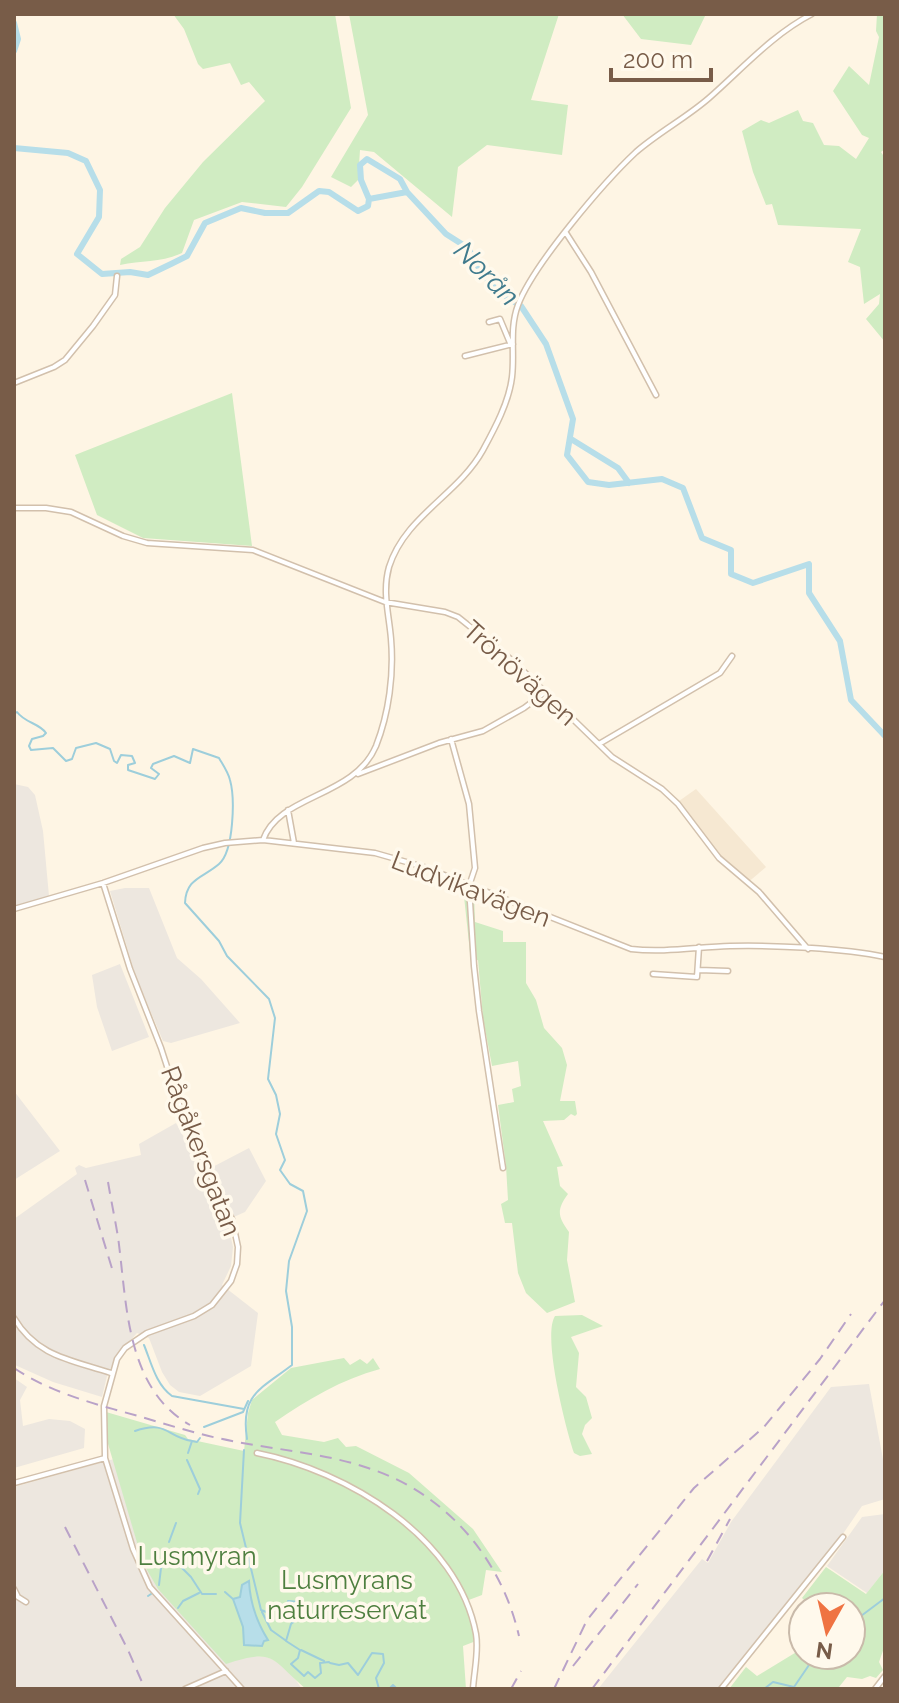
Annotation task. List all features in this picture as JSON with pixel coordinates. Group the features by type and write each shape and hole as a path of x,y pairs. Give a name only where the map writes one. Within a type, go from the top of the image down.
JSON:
{"street":[{"path":"354,776 375,750 384,724 392,674 385,602 388,573 400,542 420,517 468,471 487,442 511,386 511,343 516,313 523,295 566,233 636,153 698,107 784,31 812,14"},
{"path":"566,233 591,272 656,395"},
{"path":"14,383 65,360 115,295 117,276"},
{"path":"489,322 500,319 511,343"},
{"path":"465,356 511,343"},
{"name":"Trönövägen","path":"14,508 71,512 123,536 147,543 253,550 385,602 458,617 513,661 612,757 662,789 678,804 719,858 759,892 808,949"},
{"path":"598,744 720,673 732,656"},
{"path":"263,840 273,822 288,810 354,776 451,739 483,731 544,693"},
{"path":"451,739 469,804 475,868 469,886 479,1011 503,1168"},
{"path":"288,810 294,843"},
{"name":"Ludvikavägen","path":"14,909 103,883 181,855 225,843 263,840 375,853 424,867 627,948 655,951 735,946 885,957"},
{"name":"Rågåkersgatan","path":"103,883 186,1125 232,1219 238,1247 234,1274 219,1299 194,1316 163,1326 125,1348 111,1373 102,1419 105,1458 143,1575 158,1597 242,1689"},
{"path":"653,974 698,976 699,947"},
{"path":"699,970 728,971"},
{"path":"14,1318 28,1339 42,1349 111,1373"},
{"path":"257,1453 287,1459 347,1486 384,1508 428,1543 449,1571 474,1624 477,1647 473,1689"},
{"path":"14,1483 105,1458"},
{"path":"721,1689 843,1537"},
{"path":"14,1589 18,1597 26,1602"},
{"path":"185,1689 226,1671"},
{"path":"875,1689 885,1676"}],"shaded area":[{"path":"14,784 28,787 35,795 43,831 49,896 14,907"},
{"path":"696,789 766,867 749,881 721,856 679,801"},
{"path":"149,888 177,958 201,979 240,1023 171,1043 163,1041 136,977 110,891"},
{"path":"120,964 149,1037 112,1051 97,1007 92,975"},
{"path":"14,1091 60,1151 14,1180"},
{"path":"176,1123 203,1172 249,1148 266,1181 245,1212 227,1220 233,1247 231,1266 222,1285 258,1313 251,1366 200,1396 179,1392 162,1372 149,1338 137,1333 116,1357 102,1397 53,1382 15,1365 14,1219 77,1174 75,1168 79,1165 86,1168 141,1155 139,1144"},
{"path":"14,1378 27,1387 20,1400 23,1426 49,1419 70,1421 85,1429 84,1448 14,1468"},
{"path":"869,1384 885,1470 885,1499 862,1506 799,1591 787,1591 787,1606 721,1689 598,1689 702,1559 708,1563 731,1522 831,1387"},
{"path":"114,1459 143,1563 255,1656 267,1657 286,1666 302,1689 14,1689 14,1487"},
{"path":"885,1514 885,1570 867,1593 827,1566 862,1517"}],"green space":[{"path":"173,14 335,14 351,108 286,207 242,202 194,220 182,253 159,260 120,265 121,259 140,247 165,208 203,162 265,101 249,82 241,85 230,63 203,69 184,29"},
{"path":"349,14 559,14 531,100 568,105 562,155 487,145 458,167 452,217 374,152 360,150 358,180 351,187 331,177 368,115"},
{"path":"622,14 706,14 691,45 641,39"},
{"path":"877,14 885,14 885,149 881,152 885,158 885,342 866,319 879,304 880,294 864,304 860,267 848,262 861,229 778,225 772,204 766,205 753,172 742,131 761,120 769,123 798,110 803,121 813,123 824,145 839,146 856,159 869,138 862,135 833,91 849,66 869,85 879,37 876,31"},
{"path":"232,393 252,546 143,538 97,515 75,455"},
{"path":"463,887 474,893 475,922 503,931 503,942 526,942 526,983 536,1000 544,1028 562,1048 567,1065 560,1101 575,1101 575,1116 571,1114 564,1120 543,1121 563,1166 557,1167 560,1186 568,1194 560,1213 569,1232 567,1260 575,1302 547,1313 526,1293 518,1273 512,1223 505,1223 501,1204 508,1200 498,1105 514,1102 512,1089 521,1086 518,1061 492,1066 483,1018 478,960 471,962"},
{"path":"582,1315 603,1326 571,1337 579,1353 576,1387 586,1397 592,1418 582,1434 592,1454 580,1456 574,1453 566,1424 551,1342 555,1316"},
{"name":"Lusmyrans naturreservat","path":"344,1358 350,1365 360,1359 367,1364 373,1358 380,1369 325,1391 275,1422 282,1435 324,1442 338,1438 346,1447 356,1446 409,1473 473,1529 502,1572 486,1570 482,1595 466,1601 476,1641 463,1646 466,1689 306,1689 279,1664 264,1657 226,1664 158,1589 143,1563 106,1437 106,1412 185,1435 188,1439 244,1451 252,1400 291,1368"},
{"path":"826,1567 862,1591 807,1591"},
{"path":"885,1570 885,1645 879,1662 883,1670 876,1678 847,1677 839,1687 832,1689 729,1689 746,1667 757,1676 787,1658 787,1671 867,1671 867,1593"}],"water":[{"path":"249,1581 255,1613 268,1640 262,1646 244,1645 243,1627 233,1599 240,1597 242,1585"}],"waterway":[{"name":"Norån","path":"14,23 18,39 14,51"},
{"name":"Norån","path":"14,148 68,153 86,161 100,190 99,217 77,254 102,274 130,272 148,275 187,256 205,223 241,208 265,213 288,213 319,191 329,192 358,211 368,206 369,199 407,192 446,234 468,248 481,272 497,291 521,306 546,344 573,419 567,455 588,482 609,485 662,479 683,488 702,538 731,550 731,574 753,583 809,564 809,593 840,641 851,700 885,736"},
{"path":"369,199 361,180 360,165 367,159 400,179 407,192"},
{"name":"Norån","path":"571,439 618,468 629,483"},
{"path":"14,714 17,712 46,733 32,739 31,750 53,748 66,761 72,759 76,748 96,743 110,749 117,763 121,755 132,756 135,763 128,765 128,770 155,779 159,774 151,768 153,764 174,756 190,763 193,749 219,758 229,777 233,811 228,848 219,864 188,888 185,903 219,941 227,956 269,999 275,1018 268,1079 280,1114 276,1134 285,1160 280,1170 290,1184 303,1191 307,1211 289,1261 286,1291 292,1327 292,1365 262,1387 250,1402 247,1439"},
{"path":"144,1345 158,1380 172,1396 244,1409"},
{"path":"204,1427 243,1412 248,1401"},
{"path":"135,1431 161,1428 192,1441"},
{"path":"188,1453 192,1441 197,1442 200,1438"},
{"path":"244,1450 240,1523 261,1610 269,1613 271,1608 286,1612 288,1601 300,1602 303,1614 291,1624 286,1641 300,1650 298,1658 291,1664 304,1676 308,1672 315,1678 321,1673 320,1663 329,1662"},
{"path":"187,1460 200,1489 198,1494"},
{"path":"169,1542 176,1523"},
{"path":"159,1585 161,1568 168,1560"},
{"path":"179,1565 202,1594 216,1594"},
{"path":"225,1592 233,1599"},
{"path":"178,1608 183,1601 199,1593"},
{"path":"867,1612 885,1598"},
{"path":"262,1612 271,1630 285,1640"},
{"path":"301,1650 324,1661"},
{"path":"330,1663 348,1663 358,1675 372,1653 383,1654 384,1663 376,1678 379,1689"},
{"path":"764,1689 773,1682 794,1687 805,1671"},
{"path":"389,1689 393,1685 397,1689"}],"railway":[{"path":"85,1180 114,1275"},
{"path":"108,1182 128,1315 141,1366 153,1389 169,1409 190,1425"},
{"path":"592,1689 885,1300"},
{"path":"554,1689 587,1620 694,1488 764,1427 820,1359 851,1314"},
{"path":"14,1368 74,1397 185,1430 317,1455 396,1479 422,1494 466,1532 499,1580 519,1636"},
{"path":"707,1561 730,1519"},
{"path":"65,1527 145,1689"},
{"path":"573,1666 638,1584"},
{"path":"511,1689 521,1671"}],"park label":[{"name":"Lusmyran","path":"197,1556"}]}
